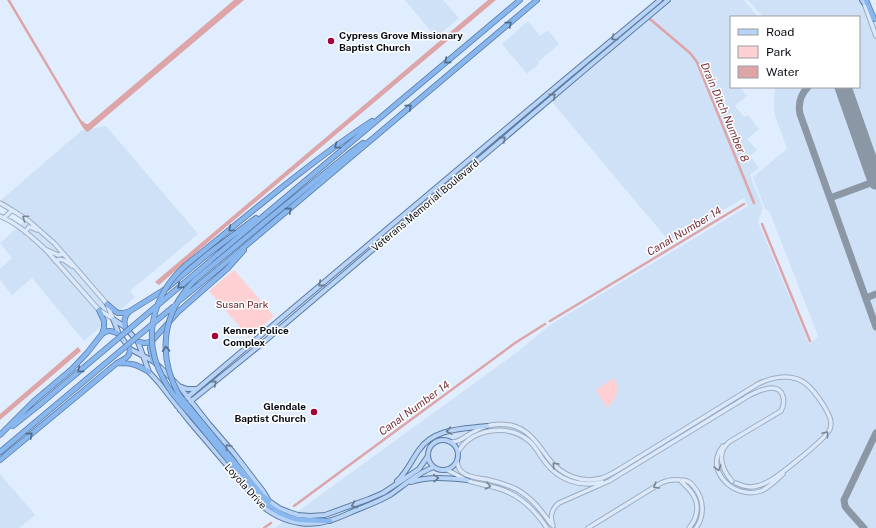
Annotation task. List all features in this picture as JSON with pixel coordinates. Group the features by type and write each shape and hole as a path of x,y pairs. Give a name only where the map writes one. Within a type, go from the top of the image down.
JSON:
{"highway":[{"path":"0,436 38,406 520,0"},
{"path":"0,452 537,0"},
{"path":"865,1 875,21"},
{"path":"269,502 234,465 164,381 155,356 153,342 153,321 155,312 161,296 174,276 186,265 344,140 392,108"},
{"path":"330,520 296,519 287,516 265,504 256,494 184,402 174,386 170,377 167,361 166,336 169,321 174,308 181,296 195,280 347,155 394,120"},
{"path":"106,304 118,313 130,311 167,288 208,254 271,209"},
{"path":"153,361 150,348 152,341 178,312 228,268 253,240"},
{"path":"0,436 39,397 72,369 102,334 105,324 99,310"},
{"path":"124,327 124,320 130,311"},
{"path":"102,334 110,330 119,334"},
{"path":"138,342 146,343 152,341"},
{"path":"0,460 117,363 129,356 130,349"},
{"path":"117,363 134,364 149,372"}],"main road":[{"name":"Veterans Memorial Boulevard","path":"177,406 660,0"},
{"name":"Veterans Memorial Boulevard","path":"180,410 238,363 668,0"},
{"path":"865,1 876,36"},
{"path":"530,108 529,112 531,115"},
{"path":"522,115 524,118 523,122"},
{"path":"482,157 481,152 497,136"},
{"path":"442,191 441,187 456,171"},
{"name":"Loyola Drive","path":"0,203 29,221 45,234 64,254 106,304 119,334 130,349 153,361 179,386 233,452 269,502 279,508 292,514 318,516 369,500 378,496 419,469 428,456"},
{"path":"402,224 401,220 413,207"},
{"path":"4,218 12,210"},
{"name":"Loyola Drive","path":"0,216 26,232 46,250 99,310 124,327 138,342 149,372 251,494 273,514 284,519 305,524 330,520 381,500 434,467"},
{"path":"386,238 395,228 394,223"},
{"path":"26,232 30,227 45,234"},
{"path":"46,250 58,255 64,254"},
{"path":"341,276 341,270 355,256"},
{"path":"55,261 58,259 64,260 75,267"},
{"path":"290,318 290,313 303,299"},
{"path":"269,336 277,327 276,322"},
{"path":"238,363 250,351 249,345"},
{"path":"389,489 400,480 423,445 433,437 447,431 506,425 519,428 536,441 552,463 562,472 571,477 584,480 600,479 618,470 769,379 789,378 801,381 808,386 828,412 831,427 825,436 809,450 779,475 756,487 743,486 734,482 728,476 721,459 723,450 726,445 736,438 781,410 784,402 779,391 771,388 757,392 604,483 556,505 551,515 551,522 554,527"},
{"path":"179,386 187,389 197,389"},
{"path":"197,396 197,409"},
{"path":"467,480 447,470 434,467 429,460 428,452 430,447 437,441 446,440 450,442 457,442 476,430 487,426"},
{"path":"447,470 455,465 458,452 463,444 480,434 490,431 504,430 527,439 535,447 547,466 564,479 576,483 595,483 605,481 617,475"},
{"path":"736,438 726,443 722,447 716,462 723,479 731,488 742,492 761,491 769,487 809,450"},
{"path":"450,442 458,452"},
{"path":"457,461 460,470 466,475 491,480 515,489 527,496 537,505 554,527"},
{"path":"406,484 446,478 467,480 495,487 510,492 521,500 531,508 547,528"},
{"path":"588,528 664,481 672,479 691,483 700,495 702,511 696,528"},
{"path":"680,480 694,495 696,505 697,512 689,528"}],"shaded area":[{"path":"405,0 443,0 459,18 436,37"},
{"path":"673,0 744,0 757,16 730,16 730,88 740,88 747,96 735,106 744,117 748,115 759,129 747,139 757,150 750,156 759,168 750,175 763,208 758,222 809,344 818,336 770,213 765,208 753,177 787,149 775,115 775,88 860,88 860,16 762,16 748,0 867,0 876,22 876,528 275,528 520,350 550,325 748,206 744,198 669,241 552,102"},
{"path":"528,21 540,36 548,30 559,44 538,62 539,64 527,74 502,44"},
{"path":"106,126 198,234 130,291 135,297 84,341 32,278 12,295 0,280 0,269 12,258 0,243 28,218 0,201 81,131"},
{"path":"0,474 35,515 19,528 0,528"}],"green space":[{"name":"Susan Park","path":"234,270 274,316 249,338 209,291"},
{"path":"614,378 617,390 615,398 607,408 596,390"}],"water":[{"path":"7,0 10,0 81,120 88,124 234,0 244,0 87,132 83,128"},
{"path":"488,0 496,0 159,285 155,282"},
{"path":"78,347 81,351 0,420 0,414"}],"waterway":[{"name":"Drain Ditch Number 8","path":"650,19 690,53 697,62 754,203"},
{"name":"Canal Number 14","path":"550,321 744,204"},
{"name":"Drain Ditch Number 8","path":"762,224 810,341"},
{"name":"Canal Number 14","path":"294,506 515,343 545,324"},
{"name":"Canal Number 14","path":"264,528 271,523"}],"taxiway":[{"path":"807,88 800,100 800,114 876,327"},
{"path":"830,198 876,181"},
{"path":"866,298 876,294"},
{"path":"864,528 847,509 844,500 876,433"}],"runway":[{"path":"843,88 876,181"}],"place":[{"name":"Cypress Grove Missionary Baptist Church","path":"331,41"},
{"name":"Kenner Police Complex","path":"215,336"},
{"name":"Glendale Baptist Church","path":"314,412"}]}
